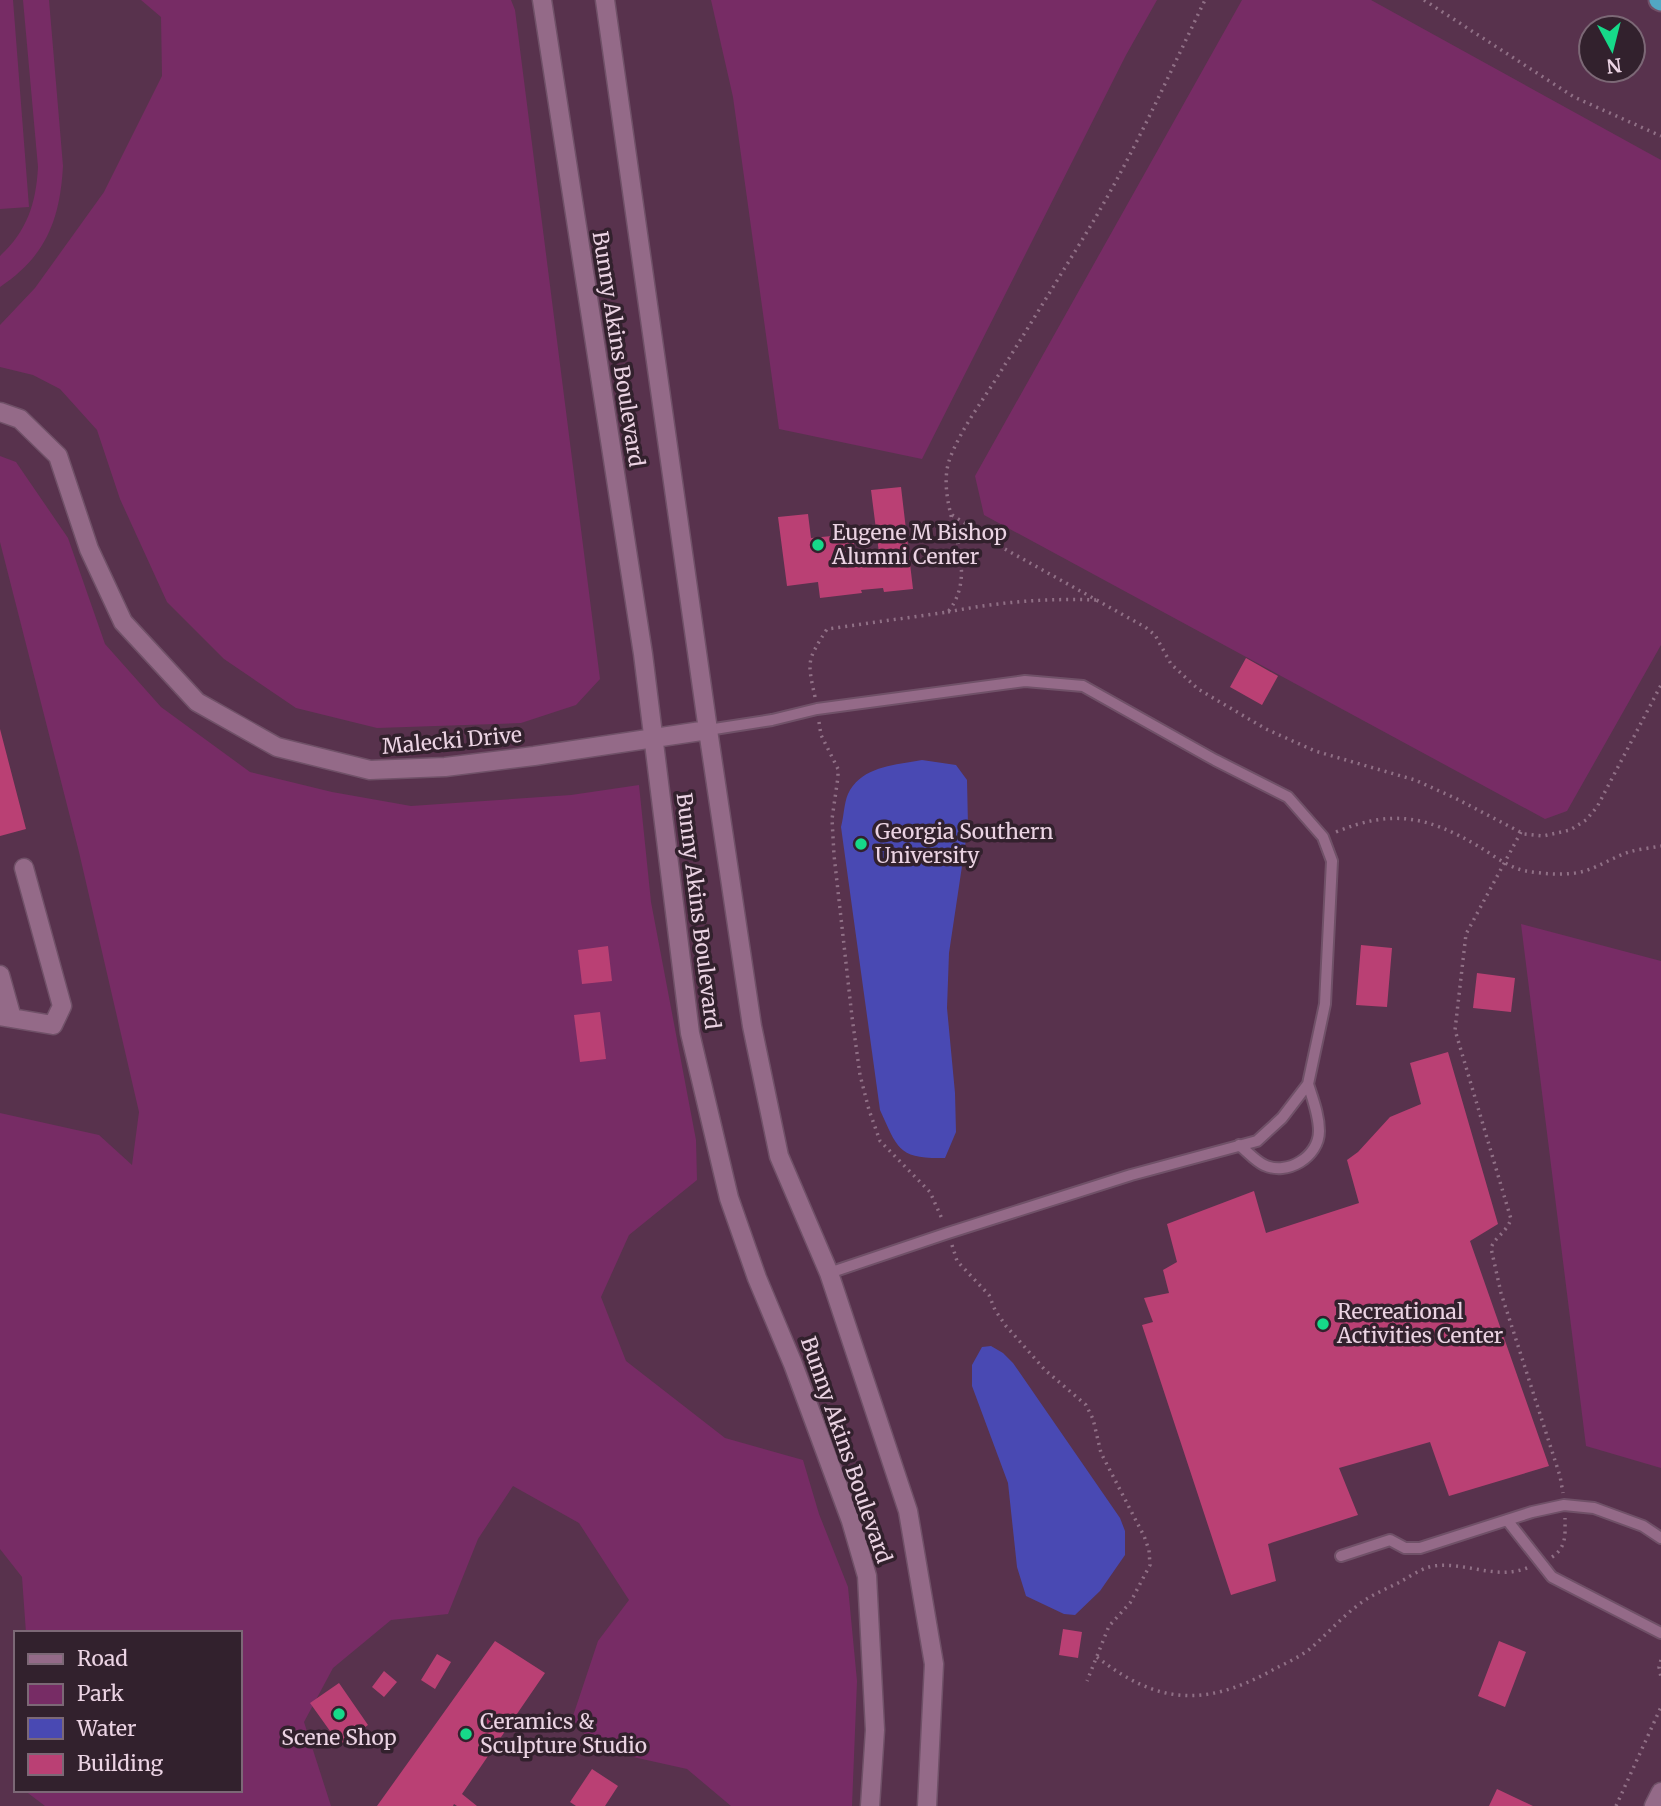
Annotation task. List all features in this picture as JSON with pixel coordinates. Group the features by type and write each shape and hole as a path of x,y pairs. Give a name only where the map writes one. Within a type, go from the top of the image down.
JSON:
{"street":[{"name":"Bunny Akins Boulevard","path":"542,0 643,654 690,1033 729,1198 842,1497 867,1576 875,1730 870,1806"},
{"name":"Bunny Akins Boulevard","path":"605,0 752,1026 779,1156 829,1273 908,1511 934,1664 926,1806"},
{"name":"Malecki Drive","path":"0,412 20,419 58,456 89,549 123,622 197,702 278,747 370,770 445,767 708,730"},
{"path":"0,975 6,1017 53,1025 62,1006 24,869"},
{"path":"1654,1806 1661,1793"}],"lane":[{"path":"708,730 772,720 817,709 1025,681 1083,686 1215,760 1288,797 1323,837 1332,861 1325,1004 1308,1084 1282,1118 1257,1141 1182,1160 829,1273"},
{"path":"1239,1145 1263,1165 1280,1170 1301,1163 1315,1150 1320,1134 1317,1111 1308,1084"},
{"path":"1341,1556 1391,1540 1405,1548 1420,1548 1564,1505 1594,1508 1643,1527 1661,1538"},
{"path":"1507,1520 1552,1577 1661,1633"}],"path":[{"path":"948,612 955,603 962,575 947,473 951,458 970,421 1096,218 1205,0"},
{"path":"1424,0 1573,97 1661,136"},
{"path":"952,515 1003,548 1099,600 1155,635 1171,664 1198,689 1266,729 1315,751 1415,780 1521,832 1543,836 1570,830 1586,820 1597,807 1661,685"},
{"path":"1087,1681 1109,1626 1130,1603 1150,1565 1149,1550 1101,1453 1093,1419 1086,1405 1045,1370 1006,1326 989,1295 957,1261 930,1192 880,1141 860,1075 834,855 832,819 838,769 821,734 809,663 810,655 827,629 990,604 1054,598 1099,600"},
{"path":"1323,837 1361,822 1416,818 1454,832 1523,870 1560,874 1584,871 1630,851 1661,846"},
{"path":"1097,1657 1141,1686 1187,1697 1217,1693 1241,1686 1308,1650 1358,1605 1429,1567 1461,1567 1506,1573 1519,1571 1555,1555 1562,1549 1565,1538 1560,1476 1501,1293 1491,1248 1505,1233 1511,1219 1455,1030 1466,934 1521,832"},
{"path":"1661,1660 1661,1676"},
{"path":"1616,1806 1661,1707"}],"green space":[{"path":"0,0 13,0 29,207 0,209"},
{"path":"23,0 49,0 63,166 58,203 48,235 29,263 0,287 0,256 17,237 28,216 35,193 38,167"},
{"path":"141,0 511,0 515,10 600,679 576,705 521,723 377,728 296,708 224,659 167,602 120,499 97,430 60,389 33,375 0,367 0,325 35,288 104,192 162,76 161,17"},
{"path":"711,0 1157,0 1126,55 922,459 779,429 733,97"},
{"path":"1242,0 1371,0 1661,160 1661,645 1567,811 1545,819 984,515 975,476"},
{"path":"0,456 16,462 68,538 105,644 161,707 250,772 332,792 411,806 571,795 639,785 651,902 696,1140 697,1180 629,1235 601,1297 626,1361 725,1438 803,1460 819,1514 848,1587 857,1681 852,1806 731,1806 687,1769 597,1749 572,1719 598,1641 629,1600 579,1523 513,1486 478,1539 448,1614 391,1620 333,1668 304,1722 331,1806 45,1806 27,1792 242,1792 242,1631 26,1631 22,1577 0,1549 0,1113 99,1135 132,1165 139,1112 79,852 0,542"},
{"path":"1521,924 1661,961 1661,1468 1586,1446"}],"water":[{"path":"922,760 956,765 967,780 968,826 949,953 947,1008 956,1132 945,1158 918,1156 902,1149 896,1143 880,1110 841,827 848,794 861,778 880,768"},
{"path":"991,1346 1013,1363 1120,1518 1125,1531 1125,1555 1100,1591 1075,1615 1064,1614 1026,1596 1017,1567 1008,1483 972,1386 972,1365 982,1347"}],"building":[{"name":"Eugene M Bishop Alumni Center","path":"901,487 913,589 884,592 883,588 861,590 862,593 820,598 818,582 787,586 778,517 808,514 811,538 853,534 855,555 879,553 871,490"},
{"path":"1246,658 1278,676 1262,705 1230,687"},
{"path":"0,729 26,829 0,836"},
{"path":"1361,945 1392,948 1387,1007 1356,1005"},
{"path":"608,946 612,981 582,984 578,950"},
{"path":"1477,973 1515,978 1511,1012 1473,1008"},
{"path":"600,1012 606,1059 580,1062 574,1015"},
{"name":"Recreational Activities Center","path":"1448,1052 1498,1224 1470,1241 1549,1466 1449,1496 1430,1442 1339,1468 1358,1515 1268,1544 1276,1581 1231,1595 1142,1325 1153,1322 1144,1298 1169,1293 1163,1270 1177,1262 1167,1224 1254,1191 1266,1233 1359,1203 1347,1160 1358,1152 1390,1117 1421,1104 1410,1063"},
{"path":"1063,1629 1082,1632 1078,1658 1059,1655"},
{"name":"Ceramics & Sculpture Studio","path":"495,1641 545,1673 462,1794 477,1806 377,1806"},
{"path":"1499,1641 1526,1652 1505,1707 1478,1696"},
{"path":"437,1654 451,1662 435,1689 421,1680"},
{"path":"384,1671 397,1682 384,1697 372,1687"},
{"name":"Scene Shop","path":"339,1683 368,1725 340,1745 310,1703"},
{"path":"592,1769 618,1786 605,1806 576,1806 570,1802"},
{"path":"1497,1789 1533,1806 1489,1806"}],"place":[{"name":"Eugene M Bishop Alumni Center","path":"818,545"},
{"name":"Georgia Southern University","path":"861,844"},
{"name":"Recreational Activities Center","path":"1323,1324"},
{"name":"Scene Shop","path":"339,1714"},
{"name":"Ceramics & Sculpture Studio","path":"466,1734"}]}
